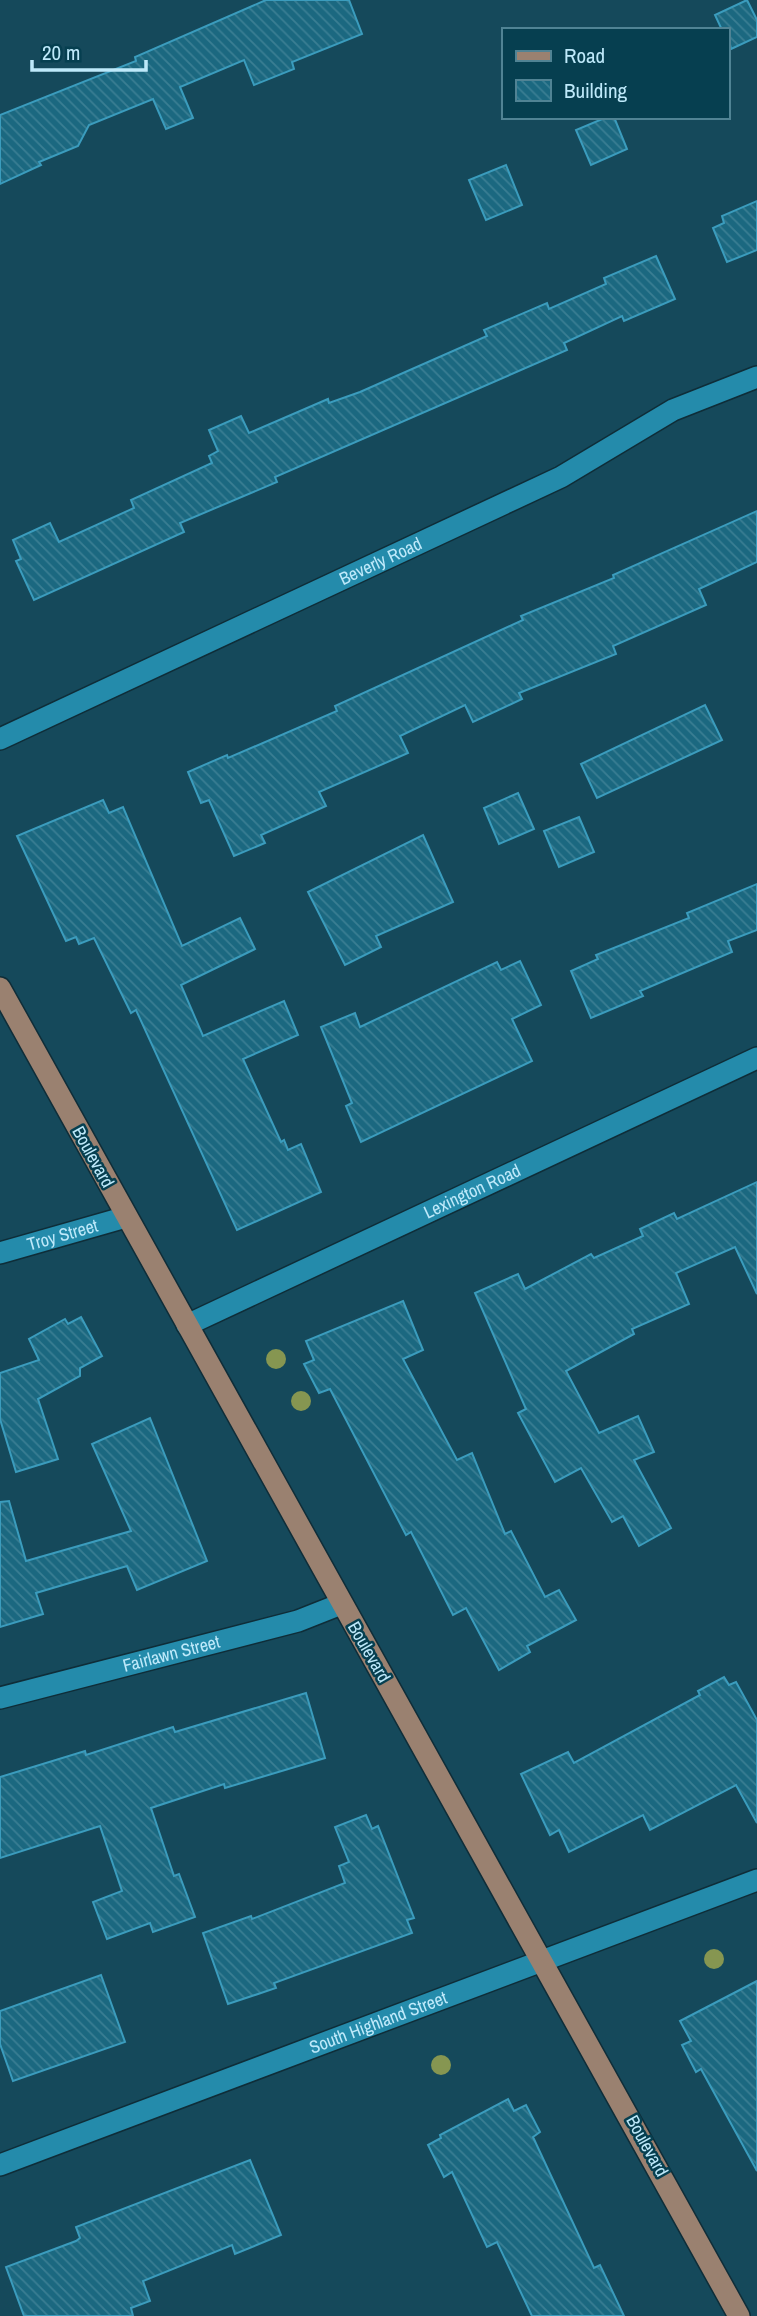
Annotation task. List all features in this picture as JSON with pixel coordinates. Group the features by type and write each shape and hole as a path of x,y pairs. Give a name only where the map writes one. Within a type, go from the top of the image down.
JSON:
{"main road":[{"name":"Boulevard","path":"0,988 341,1604 545,1959 739,2316"}],"street":[{"name":"Beverly Road","path":"0,739 561,477 673,410 757,377"},
{"name":"Lexington Road","path":"187,1325 757,1058"},
{"name":"Troy Street","path":"0,1253 126,1217"},
{"name":"Fairlawn Street","path":"0,1698 298,1621 341,1604"},
{"name":"South Highland Street","path":"0,2165 757,1880"}],"building":[{"path":"266,0 349,0 362,34 292,62 294,69 254,85 244,60 180,87 193,118 166,129 153,99 89,125 78,146 39,162 41,165 0,184 0,115 136,61 135,57"},
{"path":"747,0 757,20 757,37 731,49 729,28 721,28 715,15"},
{"path":"602,119 615,119 627,149 591,165 576,130"},
{"path":"506,165 522,205 486,220 469,180"},
{"path":"757,201 757,250 727,262 713,228 724,223 722,216"},
{"path":"656,256 675,299 624,321 622,316 564,343 567,350 275,477 277,482 180,523 184,532 34,600 16,561 21,559 13,540 50,523 59,542 134,508 131,500 212,463 209,456 218,451 209,430 241,416 249,433 328,399 329,403 360,392 487,336 484,330 547,303 549,309 606,284 604,278"},
{"path":"757,511 757,562 699,589 706,605 613,646 616,654 519,693 522,699 473,722 465,705 400,736 408,753 319,792 326,806 261,835 265,843 234,856 209,800 201,803 188,772 227,755 228,758 337,711 335,706 523,620 521,616 614,578 613,575"},
{"path":"705,705 722,740 597,798 581,764"},
{"path":"518,793 534,829 499,844 484,808"},
{"path":"103,800 109,813 123,807 182,946 240,918 255,949 181,985 203,1036 284,1001 298,1035 243,1059 281,1142 284,1140 288,1150 301,1144 321,1192 237,1230 136,1010 131,1013 94,938 79,944 76,937 66,941 17,836"},
{"path":"579,817 594,852 559,867 544,831"},
{"path":"423,835 453,902 376,936 381,947 345,965 308,892"},
{"path":"757,884 757,930 728,941 732,952 640,991 643,996 591,1018 571,971 598,959 596,955 689,918 687,913"},
{"path":"520,961 541,1005 512,1019 532,1061 361,1142 346,1106 352,1103 321,1027 355,1013 360,1027 497,962 501,970"},
{"path":"757,1182 757,1294 735,1247 676,1273 689,1304 632,1329 634,1334 566,1371 599,1433 638,1416 654,1452 634,1460 671,1528 639,1546 623,1516 612,1522 581,1468 555,1482 518,1413 526,1409 475,1293 518,1274 525,1289 591,1254 594,1258 643,1236 640,1229 674,1213 677,1219"},
{"path":"403,1301 423,1350 403,1359 457,1460 472,1453 505,1534 511,1531 545,1597 559,1590 576,1620 527,1646 530,1652 499,1670 466,1608 453,1615 411,1532 406,1535 330,1389 319,1393 304,1364 314,1360 306,1341"},
{"path":"81,1317 102,1356 80,1368 80,1376 38,1399 58,1459 16,1472 0,1419 0,1373 39,1360 29,1339 65,1319 68,1324"},
{"path":"150,1418 207,1561 137,1590 127,1566 36,1593 43,1614 0,1627 0,1502 9,1501 26,1561 131,1531 92,1444"},
{"path":"724,1677 729,1685 736,1682 757,1720 757,1823 736,1785 650,1830 643,1815 569,1852 559,1830 550,1835 521,1774 568,1752 574,1763 700,1695 698,1691"},
{"path":"306,1693 325,1758 225,1788 224,1784 151,1808 174,1876 179,1874 195,1917 153,1932 150,1923 107,1939 93,1902 122,1891 100,1826 0,1858 0,1777 85,1751 86,1755 173,1727 175,1732"},
{"path":"366,1815 372,1829 378,1826 414,1918 407,1920 412,1933 274,1983 276,1988 228,2004 203,1933 251,1916 252,1919 345,1883 339,1866 349,1862 335,1827"},
{"path":"101,1975 125,2042 13,2081 0,2044 0,2011"},
{"path":"757,1981 757,2171 701,2069 696,2072 682,2045 691,2041 680,2021"},
{"path":"508,2099 514,2111 526,2105 540,2132 533,2137 594,2268 600,2265 624,2316 532,2316 497,2242 487,2247 452,2172 444,2177 428,2145 441,2138 440,2135"},
{"path":"250,2160 281,2235 235,2254 232,2245 143,2281 150,2301 131,2308 133,2316 24,2316 6,2267 76,2241 80,2238 76,2227"}]}
